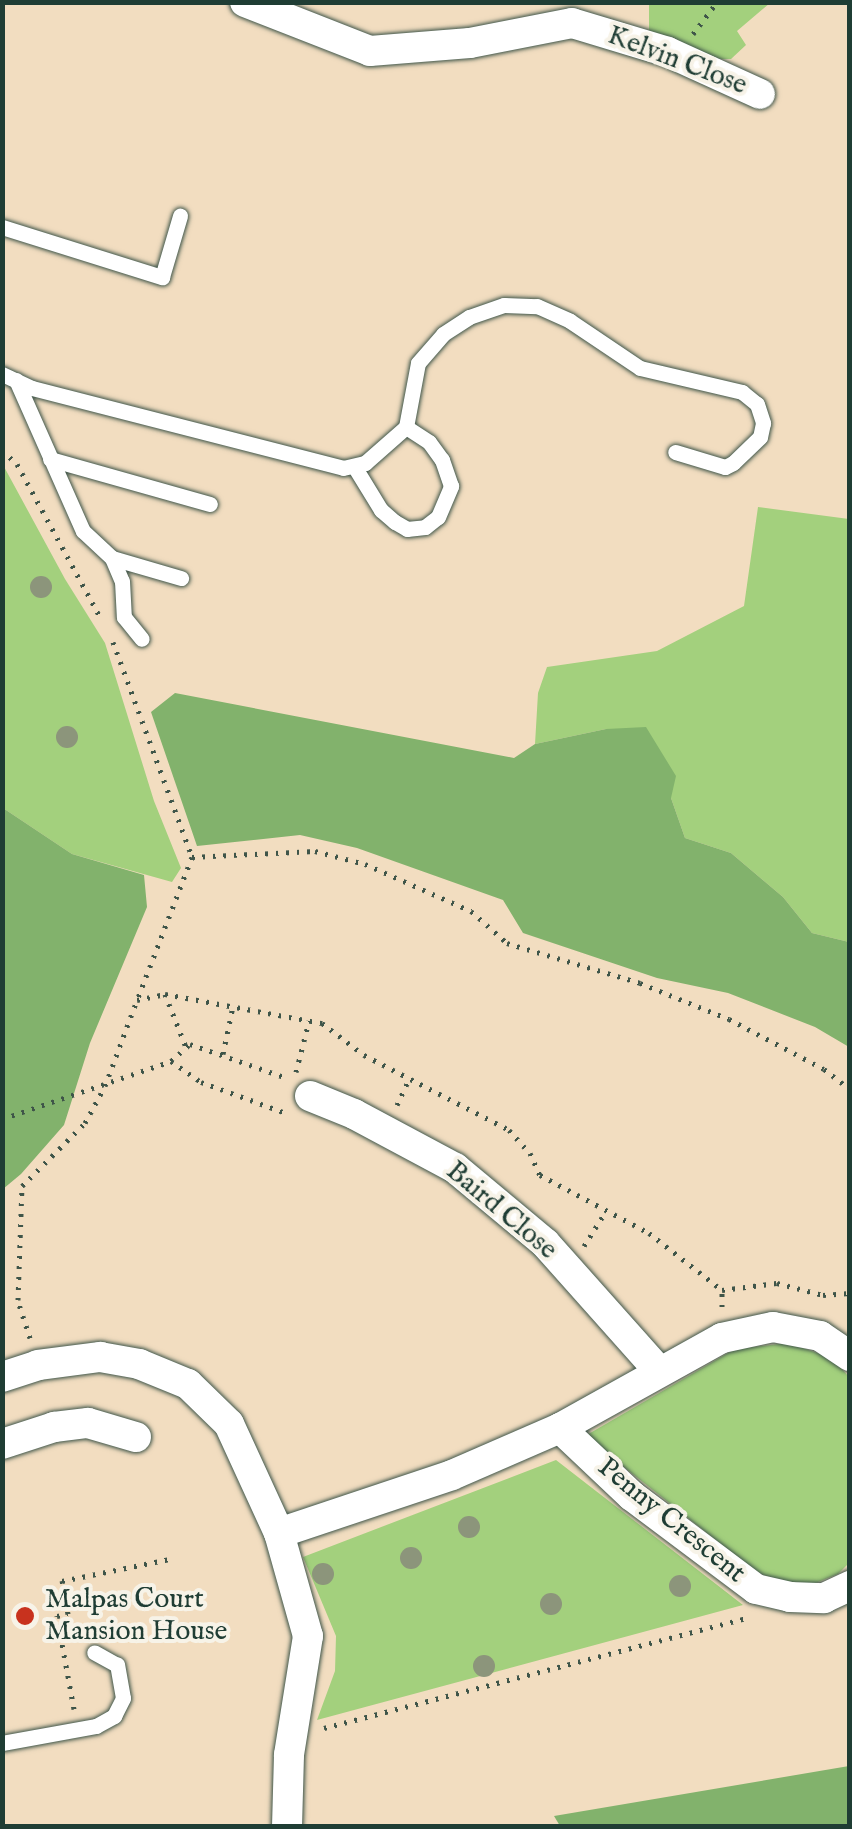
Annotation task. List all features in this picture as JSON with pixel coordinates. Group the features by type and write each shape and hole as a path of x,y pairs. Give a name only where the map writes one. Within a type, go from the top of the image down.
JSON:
{"street":[{"name":"Kelvin Close","path":"246,2 370,51 470,43 572,23 668,52 760,94"},
{"name":"Baird Close","path":"310,1096 354,1114 456,1168 545,1243 659,1371"},
{"path":"278,1532 452,1475 560,1428 722,1338 773,1328 820,1336 850,1356"},
{"path":"2,1377 38,1365 100,1357 139,1364 188,1384 229,1424 278,1532 308,1636 292,1737 287,1826"},
{"path":"2,1444 54,1427 88,1423 136,1437"},
{"name":"Penny Crescent","path":"560,1428 632,1496 756,1589 790,1597 824,1598 850,1586"}],"lane":[{"path":"2,227 162,277 180,216"},
{"path":"10,377 343,468 387,448 406,427 418,363 443,334 470,317 504,305 536,306 570,320 640,368 742,392 757,404 763,424 760,437 733,463 725,467 675,452"},
{"path":"10,377 83,532 112,558 122,581 124,617 142,639"},
{"path":"354,466 381,510 407,529 425,527 438,517 451,486 442,460 429,442 406,427"},
{"path":"50,459 210,504"},
{"path":"112,558 181,578"},
{"path":"2,1743 96,1726 114,1716 123,1698 118,1665 94,1652"}],"path":[{"path":"2,450 17,464 102,622"},
{"path":"38,1365 18,1300 22,1186 85,1122 105,1086 192,858 112,639"},
{"path":"192,858 315,851 365,864 472,911 508,943 640,982 728,1018 824,1069 850,1089"},
{"path":"136,1000 165,994 322,1024 364,1055 509,1130 530,1153 540,1175 649,1233 722,1290"},
{"path":"165,994 186,1048"},
{"path":"224,1054 233,1006"},
{"path":"2,1119 171,1061 190,1044 294,1080 310,1021"},
{"path":"171,1061 201,1082 290,1114 310,1096"},
{"path":"569,1270 606,1211"},
{"path":"292,1737 768,1612"},
{"path":"120,1826 148,1826"}],"green space":[{"path":"649,3 770,3 737,31 746,45 731,59 716,59 649,36"},
{"path":"2,463 105,643 154,801 181,868 172,882 72,854 3,808"},
{"path":"758,507 849,519 849,942 812,933 783,897 731,853 685,838 671,798 606,729 535,744 538,693 547,667 657,651 744,606"},
{"path":"175,693 514,758 535,744 606,729 646,727 676,776 671,798 685,838 731,853 783,897 812,933 849,942 849,1047 815,1027 728,993 657,978 523,933 503,900 357,848 300,835 197,846 151,712"},
{"path":"3,808 72,854 144,875 147,907 90,1043 64,1125 3,1189"},
{"path":"788,1343 832,1358 849,1377 849,1563 838,1574 813,1584 786,1583 756,1572 585,1436 735,1349"},
{"path":"556,1460 743,1605 317,1720 335,1671 336,1636 303,1557"},
{"path":"849,1766 849,1826 560,1826 554,1816"}],"place":[{"name":"Malpas Court Mansion House","path":"25,1616"}]}
